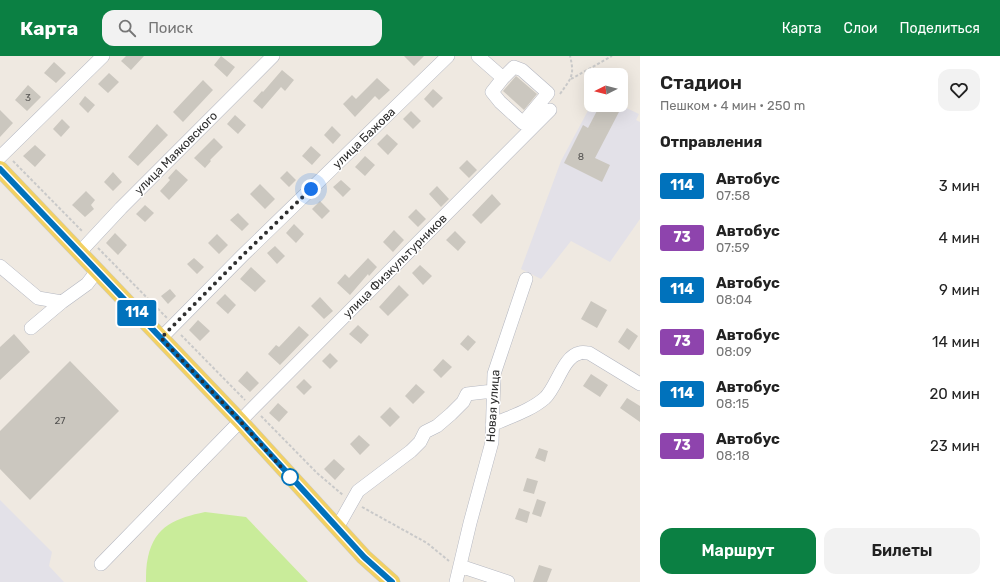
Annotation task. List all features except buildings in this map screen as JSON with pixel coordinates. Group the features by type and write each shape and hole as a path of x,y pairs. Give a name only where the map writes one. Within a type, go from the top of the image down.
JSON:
{"main road":[{"path":"0,169 240,421 364,557 392,582"}],"street":[{"path":"2,154 103,56"},
{"name":"улица Маяковского","path":"80,252 121,208 273,56"},
{"name":"улица Бажова","path":"161,338 243,255 448,56"},
{"path":"478,56 503,78"},
{"name":"улица Физкультурников","path":"100,564 240,421 550,110"},
{"path":"0,266 38,298 62,302"},
{"path":"31,328 62,302 87,284 97,271"},
{"name":"Новая улица","path":"456,582 492,442 494,374 526,279"},
{"path":"492,425 535,405 545,398 555,385 564,366 579,352 589,353 640,384"},
{"path":"337,528 358,491 411,451 420,442 425,432 437,426 451,414 463,402 467,394 493,391"},
{"path":"460,567 508,582"}],"path":[{"path":"550,110 570,79 573,69 570,56"},
{"path":"570,79 612,56"},
{"path":"2,154 91,240 174,325 179,333 222,378 334,489 352,501 427,543 460,567"}],"shaded area":[{"path":"628,109 639,114 636,120 640,122 640,219 610,262 571,241 541,279 521,269 561,161 587,112 628,112"},
{"path":"0,500 52,552 49,566 64,582 0,582"}],"green space":[{"path":"205,512 246,517 308,582 146,582 146,566 148,557 151,546 156,537 162,530 177,520"}],"bus line":[{"name":"114","path":"0,169 240,421 364,557 392,582"}],"route":[{"path":"290,477 240,421 161,338 311,189"}]}
